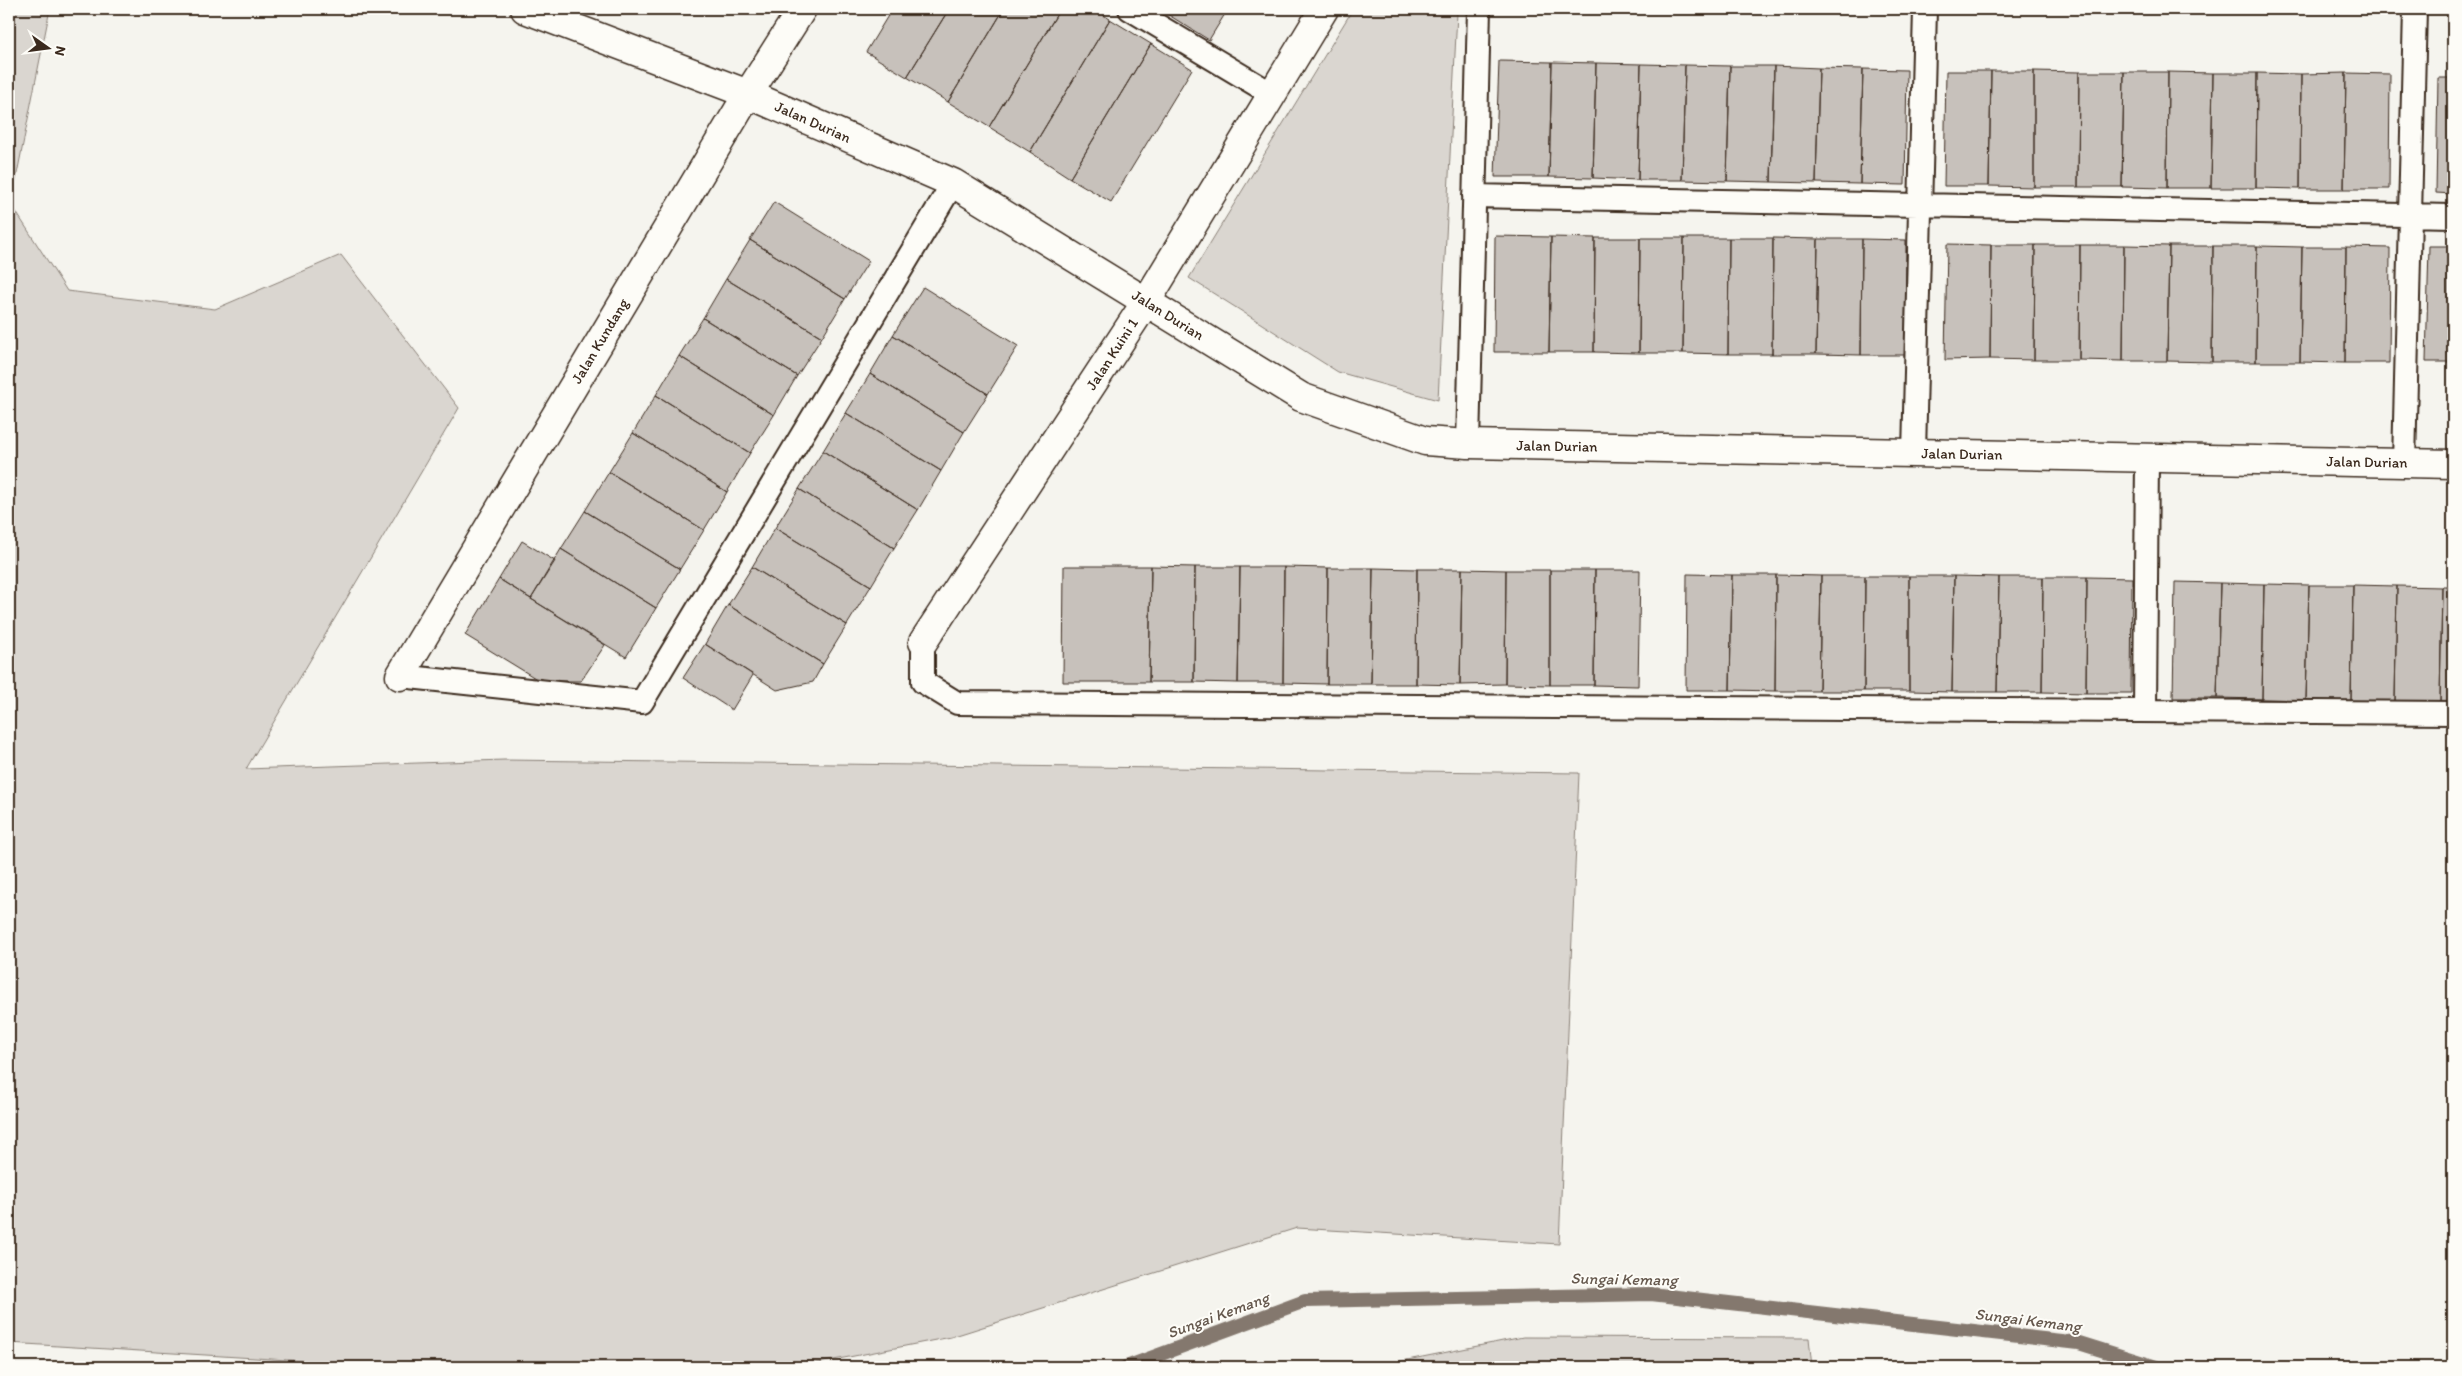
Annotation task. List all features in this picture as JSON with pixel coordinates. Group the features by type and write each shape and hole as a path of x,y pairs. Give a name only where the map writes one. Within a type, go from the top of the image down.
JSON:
{"street":[{"name":"Jalan Durian","path":"526,9 748,94 953,183 1301,397 1425,441 1468,444 2453,464"},
{"name":"Jalan Kundang","path":"400,676 748,94 802,9"},
{"name":"Jalan Kuini 1","path":"924,642 1146,302 1324,9"}],"lane":[{"path":"1130,9 1272,94"},
{"path":"1468,444 1479,9"},
{"path":"1914,453 1925,9"},
{"path":"2404,464 2414,9"},
{"path":"400,676 642,702 953,183"},
{"path":"1474,196 2453,216"},
{"path":"2145,711 2147,457"},
{"path":"924,642 923,682 957,703 2453,713"}],"shaded area":[{"path":"9,9 50,9 11,204 67,291 215,309 341,255 459,408 246,769 504,760 1579,773 1559,1244 1297,1228 951,1337 798,1367 402,1367 9,1343"},
{"path":"1353,9 1449,9 1457,13 1438,400 1338,372 1189,278"},
{"path":"1523,1337 1809,1338 1812,1367 1372,1367"}],"building":[{"path":"892,9 949,9 907,77 866,52"},
{"path":"949,9 1004,9 948,102 907,77"},
{"path":"1004,9 1060,9 989,127 948,102"},
{"path":"1060,9 1093,9 1110,19 1030,152 989,127"},
{"path":"1159,9 1228,9 1209,40"},
{"path":"1110,19 1151,44 1070,178 1030,152"},
{"path":"1151,44 1192,69 1111,202 1070,178"},
{"path":"1499,61 1552,62 1549,177 1495,177"},
{"path":"1552,62 1596,63 1593,178 1549,177"},
{"path":"1596,63 1641,64 1638,180 1593,178"},
{"path":"1641,64 1685,65 1682,180 1638,180"},
{"path":"1685,65 1730,66 1727,181 1682,180"},
{"path":"1730,66 1774,66 1771,182 1727,181"},
{"path":"1774,66 1819,68 1816,183 1771,182"},
{"path":"1819,68 1863,69 1860,184 1816,183"},
{"path":"1863,69 1907,70 1905,185 1860,184"},
{"path":"1946,71 1991,71 1989,186 1944,186"},
{"path":"1991,71 2034,71 2034,187 1989,186"},
{"path":"2034,71 2079,72 2078,187 2034,187"},
{"path":"2079,72 2124,72 2122,187 2078,187"},
{"path":"2124,72 2168,72 2167,188 2122,187"},
{"path":"2168,72 2213,73 2211,188 2167,188"},
{"path":"2213,73 2257,73 2256,188 2211,188"},
{"path":"2257,73 2301,74 2300,189 2256,188"},
{"path":"2346,73 2390,74 2389,189 2344,189"},
{"path":"2346,73 2344,189 2300,189 2301,74"},
{"path":"2438,78 2453,78 2453,194 2436,193"},
{"path":"774,202 869,261 845,299 750,240"},
{"path":"1495,236 1551,237 1549,352 1494,352"},
{"path":"1551,237 1595,238 1594,352 1549,352"},
{"path":"1595,238 1640,238 1639,353 1594,352"},
{"path":"1640,238 1684,238 1683,353 1639,353"},
{"path":"1684,238 1729,238 1728,354 1683,353"},
{"path":"1729,238 1773,238 1772,354 1728,354"},
{"path":"1773,238 1818,239 1816,354 1772,354"},
{"path":"1818,239 1862,239 1861,355 1816,354"},
{"path":"1862,239 1906,240 1905,355 1861,355"},
{"path":"750,240 845,299 822,337 726,279"},
{"path":"1947,244 1991,245 1990,359 1945,360"},
{"path":"1991,245 2035,245 2034,360 1990,359"},
{"path":"2035,245 2080,245 2079,360 2034,360"},
{"path":"2080,245 2124,245 2123,361 2079,360"},
{"path":"2124,245 2169,246 2167,361 2123,361"},
{"path":"2169,246 2213,246 2212,362 2167,361"},
{"path":"2213,246 2257,246 2256,362 2212,362"},
{"path":"2257,246 2302,247 2300,362 2256,362"},
{"path":"2429,246 2453,246 2453,362 2426,362"},
{"path":"2302,247 2346,247 2345,363 2300,362"},
{"path":"2346,247 2390,248 2389,363 2345,363"},
{"path":"726,279 822,337 797,376 703,318"},
{"path":"923,287 1018,346 988,394 893,335"},
{"path":"703,318 797,376 774,415 679,356"},
{"path":"893,335 988,394 964,432 870,374"},
{"path":"679,356 774,415 750,453 656,395"},
{"path":"870,374 964,432 941,471 846,413"},
{"path":"656,395 750,453 727,492 633,433"},
{"path":"846,413 941,471 918,510 823,451"},
{"path":"633,433 727,492 704,530 609,472"},
{"path":"823,451 918,510 894,548 799,489"},
{"path":"609,472 704,530 680,569 585,511"},
{"path":"799,489 894,548 871,586 775,528"},
{"path":"585,511 680,569 656,608 561,549"},
{"path":"775,528 871,586 847,625 752,567"},
{"path":"522,541 555,561 531,599 499,579"},
{"path":"561,549 656,608 626,657 531,599"},
{"path":"1064,566 1151,566 1149,682 1063,682"},
{"path":"1151,566 1195,567 1194,682 1149,682"},
{"path":"752,567 847,625 823,664 728,605"},
{"path":"1195,567 1240,567 1238,683 1194,682"},
{"path":"1240,567 1284,567 1283,683 1238,683"},
{"path":"1284,567 1328,568 1327,684 1283,683"},
{"path":"1328,568 1373,568 1371,684 1327,684"},
{"path":"1373,568 1417,569 1416,684 1371,684"},
{"path":"1417,569 1462,569 1460,685 1416,684"},
{"path":"1462,569 1506,570 1505,684 1460,685"},
{"path":"1506,570 1550,570 1550,685 1505,684"},
{"path":"1550,570 1595,570 1594,685 1550,685"},
{"path":"1595,570 1640,570 1638,686 1594,685"},
{"path":"1687,574 1732,575 1730,690 1686,690"},
{"path":"1732,575 1776,575 1775,691 1730,690"},
{"path":"1776,575 1821,576 1819,691 1775,691"},
{"path":"1821,576 1865,576 1864,691 1819,691"},
{"path":"1865,576 1909,576 1909,691 1864,691"},
{"path":"1909,576 1954,576 1952,692 1909,691"},
{"path":"1954,576 1999,577 1997,692 1952,692"},
{"path":"1999,577 2043,577 2042,692 1997,692"},
{"path":"2043,577 2087,577 2086,693 2042,692"},
{"path":"2087,577 2132,578 2131,693 2086,693"},
{"path":"499,579 605,645 581,681 540,681 465,635"},
{"path":"2175,582 2220,583 2217,698 2173,698"},
{"path":"2220,583 2264,584 2262,699 2217,698"},
{"path":"2264,584 2309,585 2306,700 2262,699"},
{"path":"2309,585 2353,585 2351,701 2306,700"},
{"path":"2353,585 2397,586 2395,701 2351,701"},
{"path":"2397,586 2442,587 2440,702 2395,701"},
{"path":"2442,587 2453,587 2453,702 2440,702"},
{"path":"728,605 823,664 813,682 777,690 705,644"},
{"path":"705,644 753,675 732,710 683,678"}],"waterway":[{"name":"Sungai Kemang","path":"1126,1367 1305,1301 1651,1294 2079,1343 2156,1367"}]}
